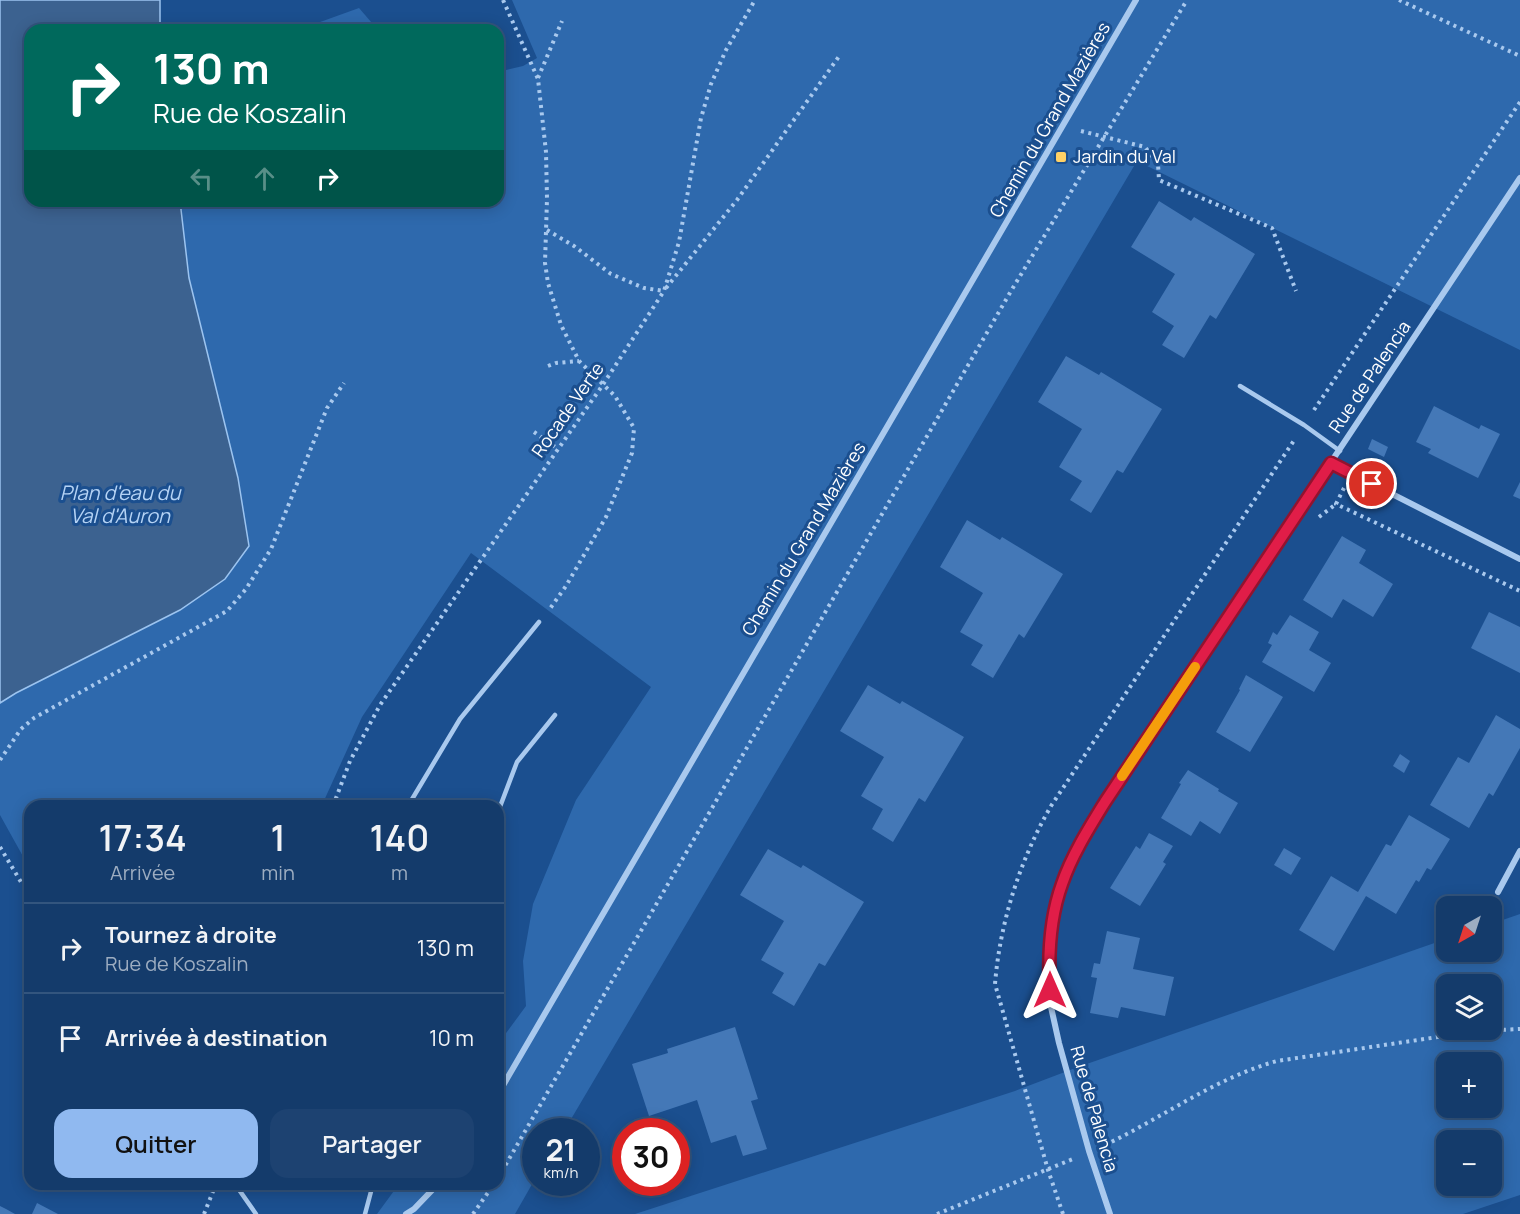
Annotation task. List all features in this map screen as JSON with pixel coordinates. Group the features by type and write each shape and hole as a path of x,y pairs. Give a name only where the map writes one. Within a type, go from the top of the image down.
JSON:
{"street":[{"name":"Chemin du Grand Mazières","path":"504,1084 1136,0"},
{"name":"Rue de Palencia","path":"1110,1214 1089,1151 1050,1008 1051,938 1061,885 1080,843 1105,802 1520,178"},
{"path":"1331,463 1520,559"},
{"path":"1498,892 1520,851"},
{"path":"406,1214 432,1190"}],"lane":[{"path":"1240,386 1304,425 1340,451"},
{"path":"412,800 460,719 539,622"},
{"path":"503,800 517,762 555,716"},
{"path":"239,1190 255,1214"},
{"path":"365,1214 371,1190"}],"path":[{"path":"503,0 538,79 546,152 545,263 548,283 561,325 579,361 602,386 615,396 634,428 632,453 606,517 566,586 539,622"},
{"name":"Rocade Verte","path":"335,800 350,761 380,705 602,386 664,291 679,242 704,106 726,50 755,0"},
{"path":"504,1168 1011,291 1187,0"},
{"path":"1399,0 1520,56"},
{"path":"538,79 562,21"},
{"path":"546,230 574,246 611,274 644,288 664,291 737,200 840,55"},
{"path":"1064,126 1145,147 1158,164 1159,180 1272,228 1296,291"},
{"path":"548,366 579,361"},
{"path":"0,760 21,729 34,717 227,611 246,589 271,549 327,408 344,383"},
{"path":"534,432 558,449"},
{"path":"1316,519 1336,504 1352,474"},
{"path":"1336,504 1520,591"},
{"path":"0,847 24,888"},
{"path":"937,1214 1104,1145 1219,1083 1261,1065 1466,1033 1520,1029"},
{"path":"1101,1134 1107,1155"},
{"path":"204,1214 214,1190"},
{"path":"473,1214 490,1190"}],"shaded area":[{"path":"512,0 1520,0 1520,350 1137,161 572,1118 522,1118 522,1196 525,1196 515,1214 377,1214 395,1190 504,1190 504,1036 526,1006 523,961 533,904 576,800 651,687 471,553 362,717 324,800 24,800 24,858 0,815 0,703 16,693 238,478 189,278 181,207 504,207 504,71 523,66 537,58"},
{"path":"359,8 373,24 315,24"},
{"path":"1520,914 1520,1195 1463,1214 635,1214 1015,1091 1436,942 1436,962 1502,962 1502,920"}],"water":[{"name":"Plan d'eau du Val d'Auron","path":"0,0 160,0 160,24 24,24 24,207 181,207 189,278 238,478 249,546 225,579 180,610 0,703"}],"building":[{"path":"1159,201 1191,221 1194,217 1255,254 1216,319 1210,315 1184,358 1162,345 1174,326 1152,312 1175,274 1131,247"},
{"path":"1066,356 1099,375 1101,372 1162,409 1123,473 1117,470 1091,513 1070,500 1082,481 1059,467 1082,429 1038,402"},
{"path":"1434,406 1479,429 1481,425 1500,434 1478,478 1428,453 1431,449 1416,442"},
{"path":"1372,439 1388,447 1384,457 1368,449"},
{"path":"1520,482 1520,499 1513,496"},
{"path":"967,520 1000,540 1002,537 1063,574 1024,638 1019,634 993,678 971,665 983,645 960,632 983,593 940,567"},
{"path":"1342,536 1366,550 1359,563 1393,584 1373,617 1343,599 1332,618 1303,600"},
{"path":"1489,612 1520,627 1520,673 1471,648"},
{"path":"1290,615 1319,632 1309,650 1331,663 1314,692 1262,662 1272,645 1268,643 1273,632 1277,635"},
{"path":"1246,675 1283,697 1250,752 1216,732"},
{"path":"868,685 900,704 902,701 964,737 925,802 919,798 893,842 872,829 883,809 861,796 884,757 840,731"},
{"path":"1496,715 1520,729 1520,748 1493,796 1489,793 1469,828 1430,805 1458,757 1469,763"},
{"path":"1400,754 1410,761 1404,773 1393,766"},
{"path":"1188,770 1238,803 1220,834 1200,821 1191,836 1161,818"},
{"path":"1409,815 1450,839 1431,870 1427,868 1419,882 1416,880 1396,914 1366,896 1334,951 1299,930 1331,876 1358,892 1386,844 1391,846"},
{"path":"1149,833 1173,846 1163,862 1166,864 1140,906 1110,888 1136,846 1140,849"},
{"path":"1284,848 1301,858 1291,875 1274,865"},
{"path":"768,849 801,868 803,865 864,902 825,966 819,963 794,1006 772,993 784,973 761,960 784,921 740,895"},
{"path":"1107,931 1140,938 1133,969 1174,977 1165,1016 1121,1007 1118,1018 1090,1013 1097,978 1091,977 1094,963 1100,964"},
{"path":"735,1027 758,1099 751,1101 767,1149 743,1156 736,1135 711,1143 697,1100 649,1116 632,1064 668,1053 667,1049"},
{"path":"37,1203 58,1214 32,1214"},
{"path":"0,1206 6,1209 15,1214 0,1214"}],"slow traffic":[{"path":"1122,776 1195,667"}],"place":[{"name":"Jardin du Val","path":"1061,157"}],"route":[{"path":"1050,990 1051,938 1061,885 1080,843 1105,802 1331,463 1372,484"}]}
